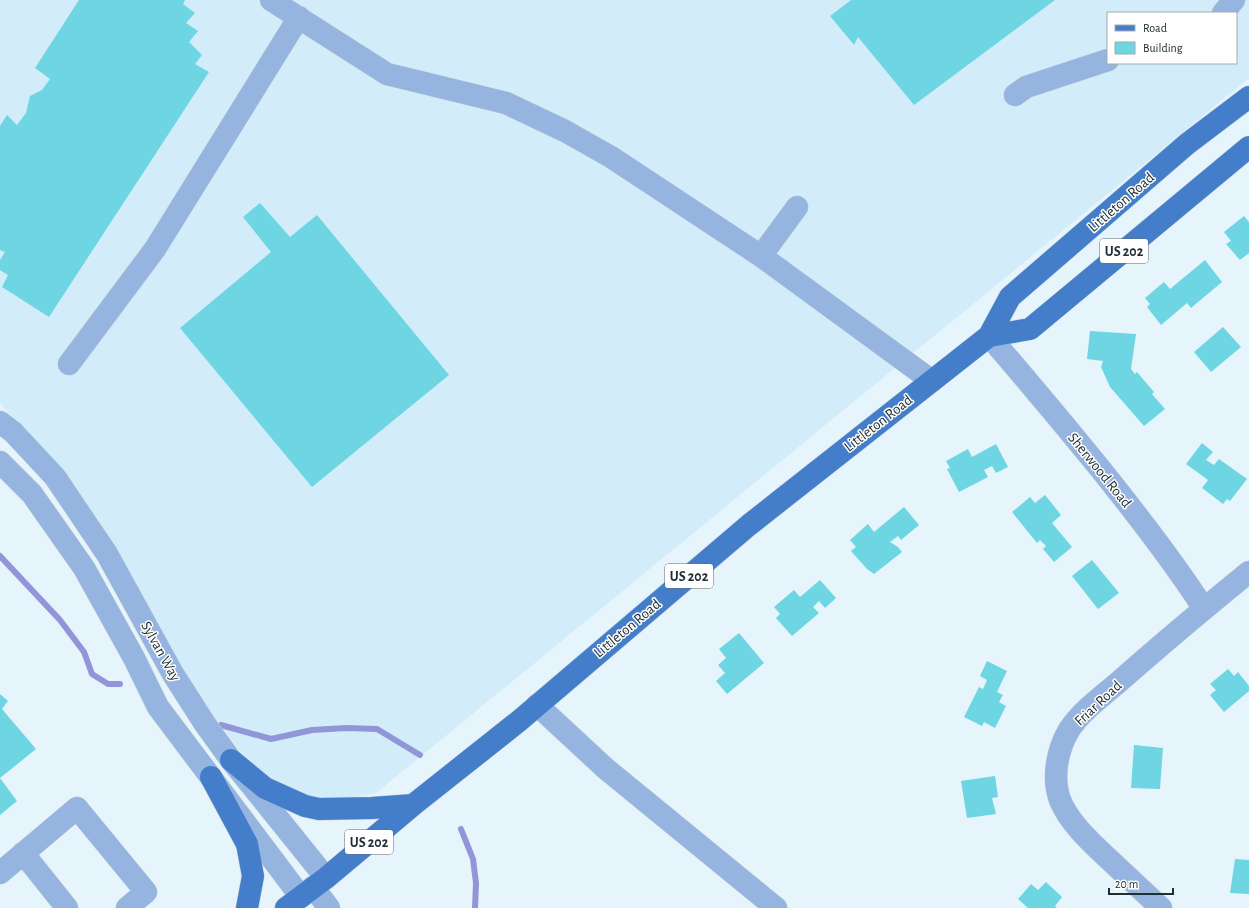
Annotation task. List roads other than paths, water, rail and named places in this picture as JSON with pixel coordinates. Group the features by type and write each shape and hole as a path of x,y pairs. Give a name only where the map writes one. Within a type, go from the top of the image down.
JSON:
{"main road":[{"name":"Littleton Road","path":"306,893 537,705 749,525 989,336 1010,297 1187,144 1249,96"},
{"name":"Littleton Road","path":"989,336 1030,329 1249,147"},
{"path":"231,760 265,788 305,806 320,808 372,808 413,805"},
{"path":"211,777 247,844 253,876 246,908"}],"street":[{"path":"271,0 387,74 506,103 565,130 611,157 761,256 932,381"},
{"path":"1224,12 1234,0"},
{"path":"69,364 155,249 299,17"},
{"path":"1015,95 1026,87 1107,60"},
{"path":"761,256 797,207"},
{"name":"Sherwood Road","path":"989,336 1034,387 1123,497 1186,582 1204,609"},
{"name":"Sylvan Way","path":"0,422 12,432 55,477 107,554 173,674 205,724 231,760 306,893"},
{"name":"Sylvan Way","path":"0,462 32,494 84,568 134,658 158,706 211,777 306,893"},
{"name":"Friar Road","path":"1161,908 1091,843 1066,813 1060,800 1056,785 1058,756 1062,742 1078,718 1166,640 1249,572"},
{"path":"537,705 605,768 776,908"},
{"path":"0,872 78,808 146,892 127,908"},
{"path":"23,854 67,908"},
{"path":"306,893 329,908"}],"waterway":[{"path":"0,556 60,620 84,652 92,674 108,684 120,684"},
{"path":"221,725 271,739 312,730 346,728 377,729 420,755"},
{"path":"461,829 473,859 476,883 475,908"}]}
